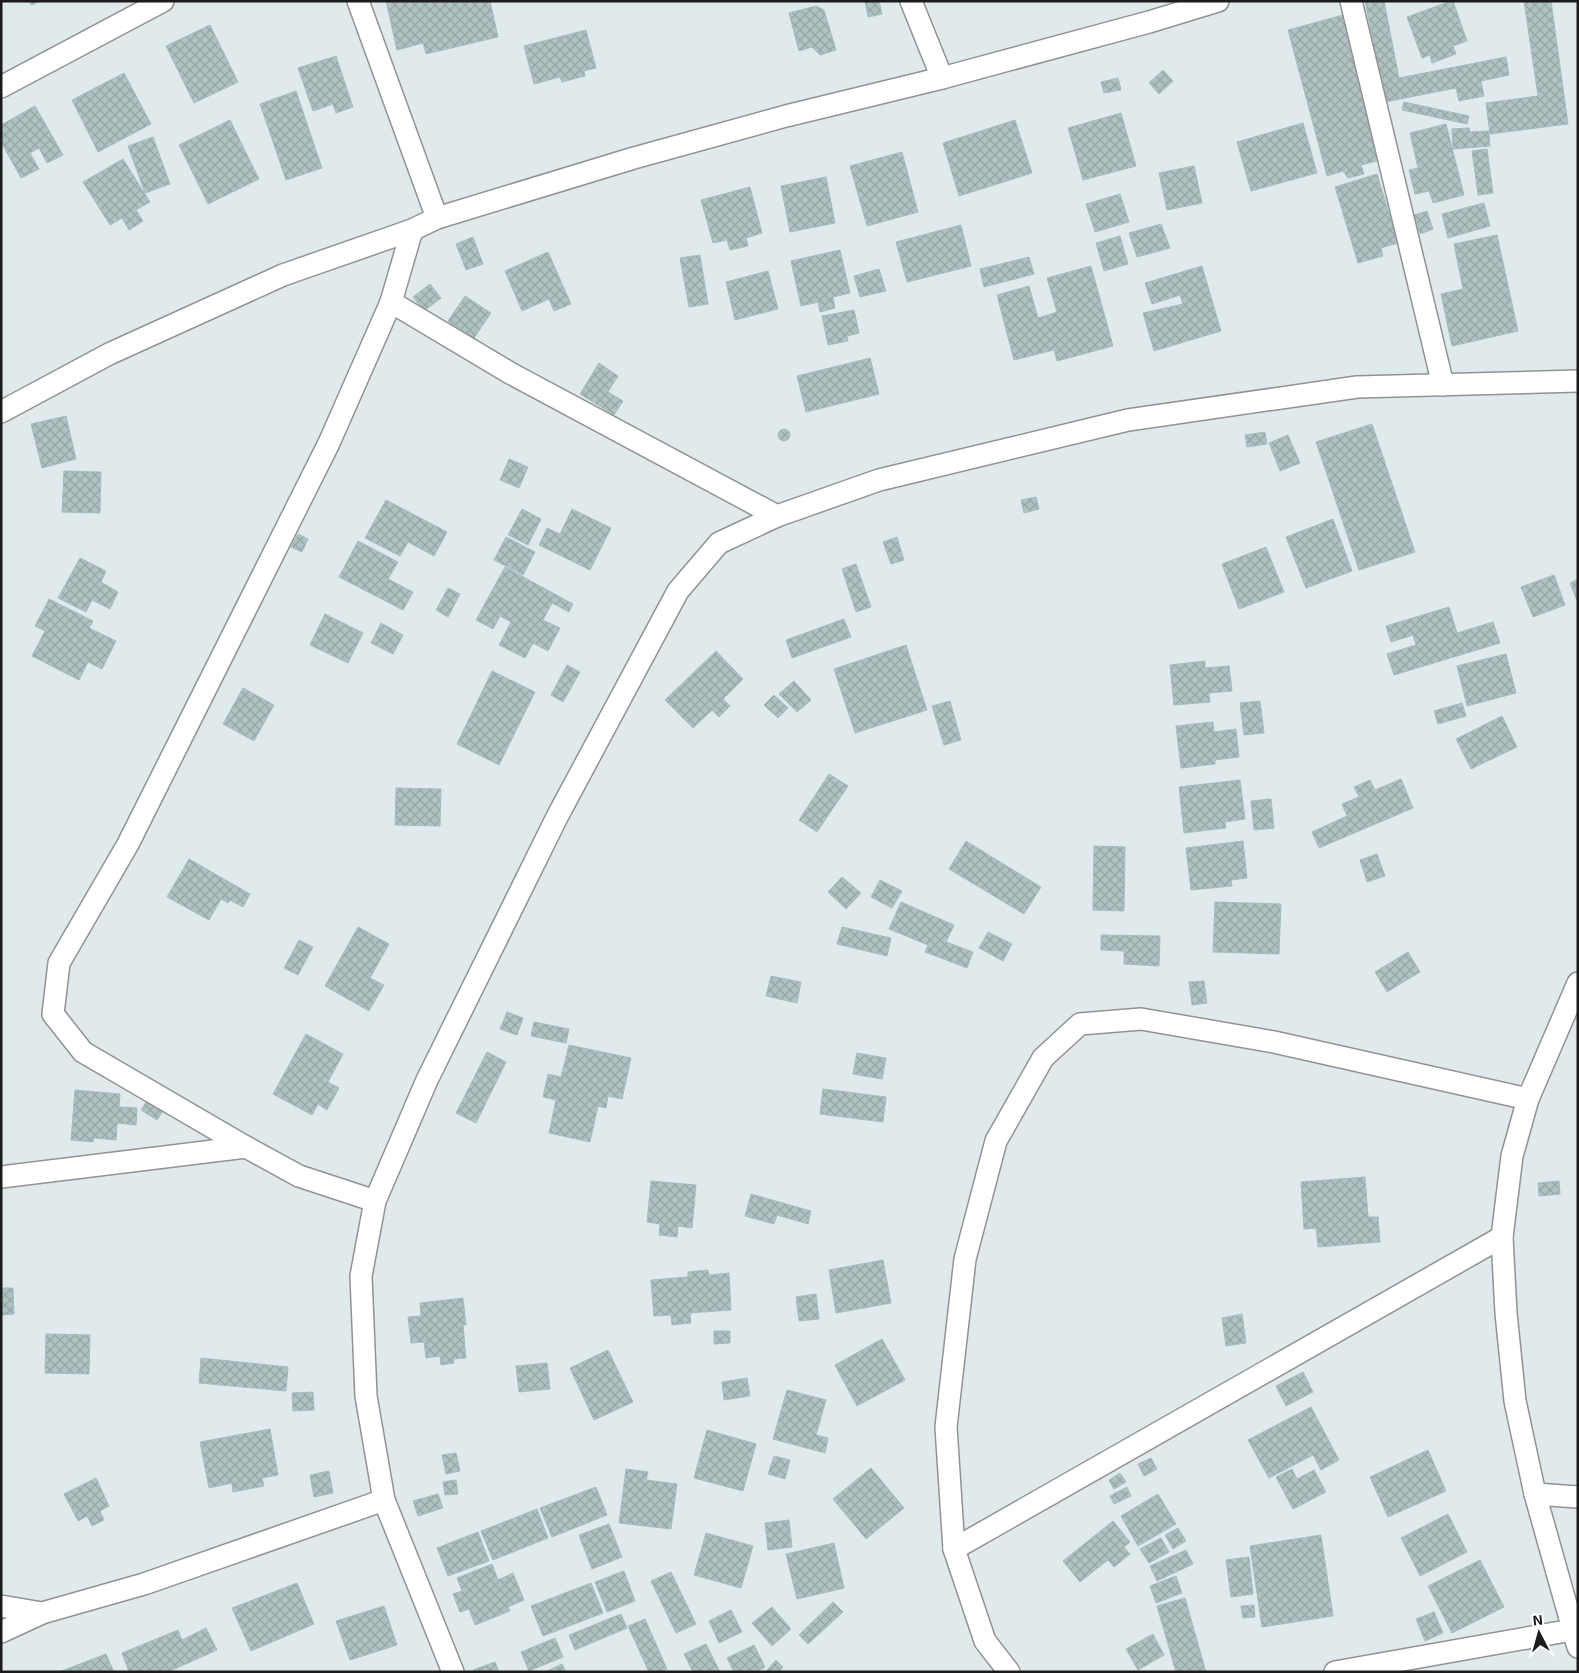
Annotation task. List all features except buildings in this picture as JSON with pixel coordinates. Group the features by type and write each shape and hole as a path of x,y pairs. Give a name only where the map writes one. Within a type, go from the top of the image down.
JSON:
{"street":[{"path":"1,87 163,1"},
{"path":"358,1 437,218"},
{"path":"911,1 942,78"},
{"path":"1,412 109,354 274,279 412,230 437,218 634,158 776,118 942,78 1150,22 1218,1"},
{"path":"1351,1 1443,385"},
{"path":"375,1201 300,1176 246,1147 83,1052 53,1014 59,963 133,835 329,443 392,302 412,230"},
{"path":"392,302 510,373 777,516"},
{"path":"453,1672 384,1500 366,1396 361,1276 375,1201 427,1080 553,826 678,591 719,543 777,516 879,480 1128,420 1357,387 1578,381"},
{"path":"1334,1672 1575,1639 1536,1494 1515,1401 1506,1312 1502,1237 1512,1156 1528,1099 1578,983"},
{"path":"1009,1672 985,1641 954,1549 946,1427 965,1259 996,1141 1043,1058 1080,1024 1141,1019 1274,1042 1528,1099"},
{"path":"1,1178 246,1147"},
{"path":"954,1549 1502,1237"},
{"path":"1536,1494 1578,1497"},
{"path":"1,1632 42,1613 144,1584 384,1500"},
{"path":"1,1606 42,1613"}]}
